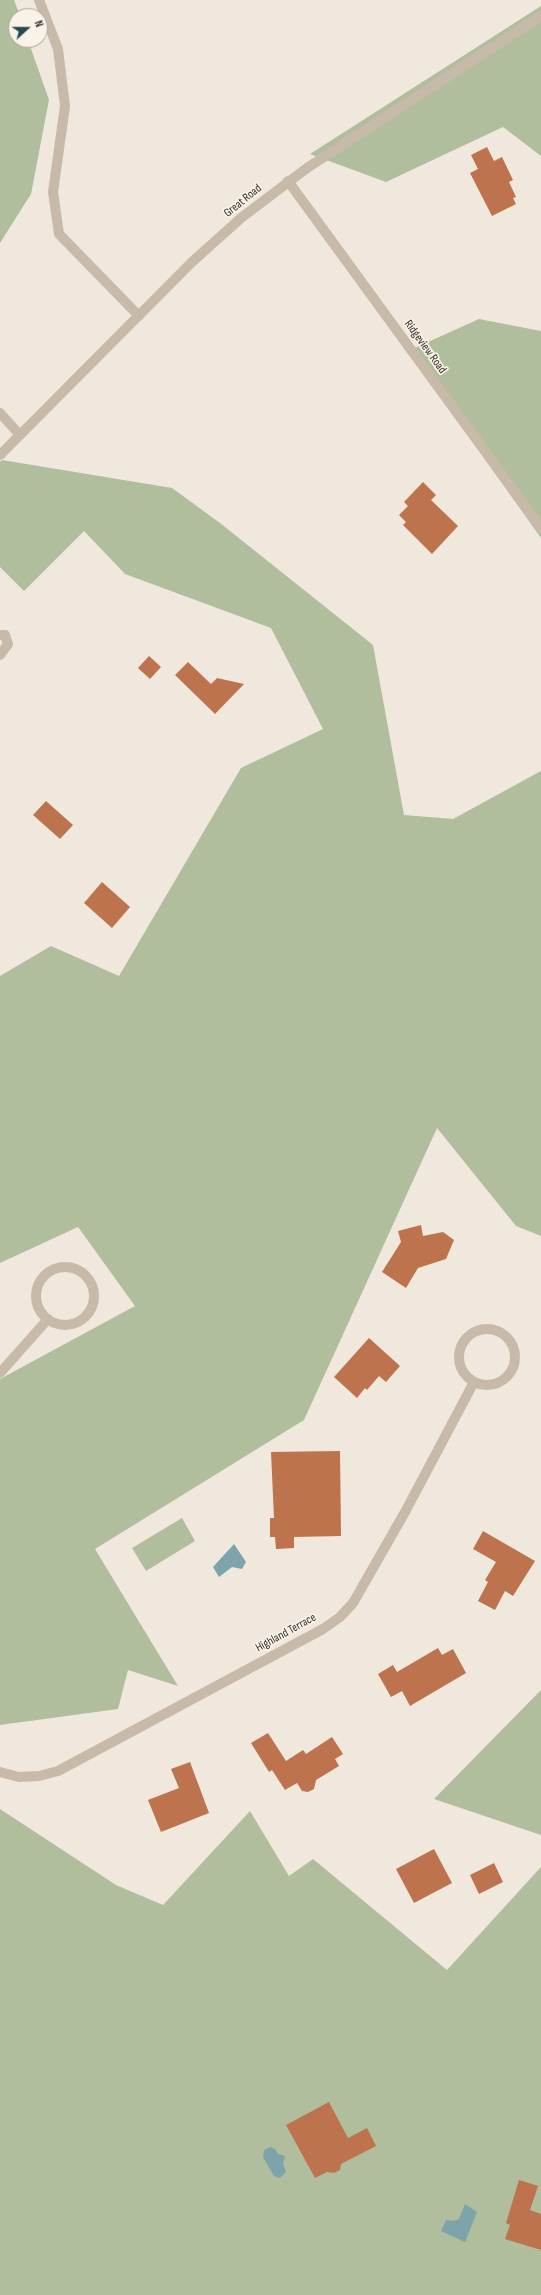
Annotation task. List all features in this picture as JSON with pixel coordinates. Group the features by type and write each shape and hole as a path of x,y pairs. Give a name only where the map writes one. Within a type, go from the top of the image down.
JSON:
{"street":[{"path":"39,0 58,49 65,106 53,192 60,234 140,316"},
{"name":"Great Road","path":"0,455 140,316 192,262 241,218 288,181 541,16"},
{"name":"Ridgeview Road","path":"288,181 541,528"},
{"path":"0,413 20,435"},
{"path":"0,635 5,635 8,644 0,655"},
{"path":"63,1266 75,1268 85,1274 92,1284 94,1296 92,1307 86,1316 78,1322 68,1324 58,1324 48,1319 40,1310 36,1299 37,1287 43,1277 52,1270 63,1266"},
{"path":"0,1373 48,1319"},
{"path":"490,1328 500,1331 509,1338 515,1348 516,1359 513,1370 506,1378 496,1384 485,1385 474,1382 466,1375 460,1365 459,1354 462,1343 469,1335 479,1329 490,1328"},
{"name":"Highland Terrace","path":"0,1772 19,1776 32,1776 58,1771 322,1629 340,1617 353,1602 405,1512 474,1382"}],"green space":[{"path":"0,0 14,0 17,8 8,8 8,48 31,48 49,100 31,194 0,243"},
{"path":"541,6 541,156 503,127 386,182 310,154"},
{"path":"479,319 541,331 541,538 408,351"},
{"path":"2,460 172,488 220,523 373,645 404,815 453,819 541,771 541,1236 516,1226 437,1128 304,1420 95,1549 178,1686 128,1670 118,1709 0,1725 0,1379 135,1306 78,1227 0,1263 0,976 51,946 119,976 241,768 323,729 271,628 125,574 84,531 24,591 0,567 0,462"},
{"path":"182,1518 195,1541 146,1571 132,1548"},
{"path":"541,1690 541,1835 434,1799"},
{"path":"0,1809 116,1885 163,1905 250,1811 289,1876 313,1859 447,1970 541,1867 541,2295 0,2295"}],"water":[{"path":"234,1544 246,1562 242,1569 232,1567 219,1577 213,1567"},
{"path":"270,2147 275,2149 278,2154 285,2156 283,2163 286,2172 280,2178 274,2176 263,2157 264,2150"},
{"path":"465,2204 477,2212 465,2242 441,2231 446,2220 453,2221 459,2219"}],"building":[{"path":"487,147 494,161 502,157 513,180 509,182 516,197 513,198 516,204 492,216 470,173 478,169 471,155"},
{"path":"423,482 436,495 431,500 458,526 432,554 403,525 406,522 399,515 408,506 404,502"},
{"path":"149,656 161,667 150,679 138,668"},
{"path":"188,662 211,684 217,678 244,684 215,714 175,675"},
{"path":"46,801 73,825 60,839 33,815"},
{"path":"102,882 130,907 112,928 84,903"},
{"path":"421,1225 423,1236 443,1232 454,1240 446,1259 418,1268 406,1288 382,1272 401,1242 398,1231"},
{"path":"369,1338 400,1366 386,1382 379,1376 367,1390 365,1388 357,1398 334,1377"},
{"path":"340,1451 341,1536 294,1537 294,1548 276,1549 275,1537 270,1537 270,1518 274,1518 271,1452"},
{"path":"483,1531 535,1561 513,1596 505,1591 495,1610 478,1601 488,1582 485,1580 496,1562 473,1549"},
{"path":"438,1648 442,1655 453,1649 466,1673 410,1706 402,1691 391,1697 378,1674 393,1665 397,1672"},
{"path":"268,1733 286,1761 303,1750 306,1754 332,1737 343,1754 335,1759 339,1766 316,1780 314,1789 308,1792 302,1791 297,1783 285,1790 272,1770 269,1772 251,1743"},
{"path":"190,1762 209,1813 161,1832 148,1800 179,1788 171,1769"},
{"path":"434,1849 452,1883 414,1903 396,1869"},
{"path":"494,1863 503,1882 479,1894 470,1875"},
{"path":"329,2102 348,2138 367,2128 376,2146 341,2164 340,2170 334,2173 327,2172 315,2178 286,2125"},
{"path":"519,2180 538,2186 530,2210 541,2214 541,2250 505,2239 510,2225 506,2223"}]}
